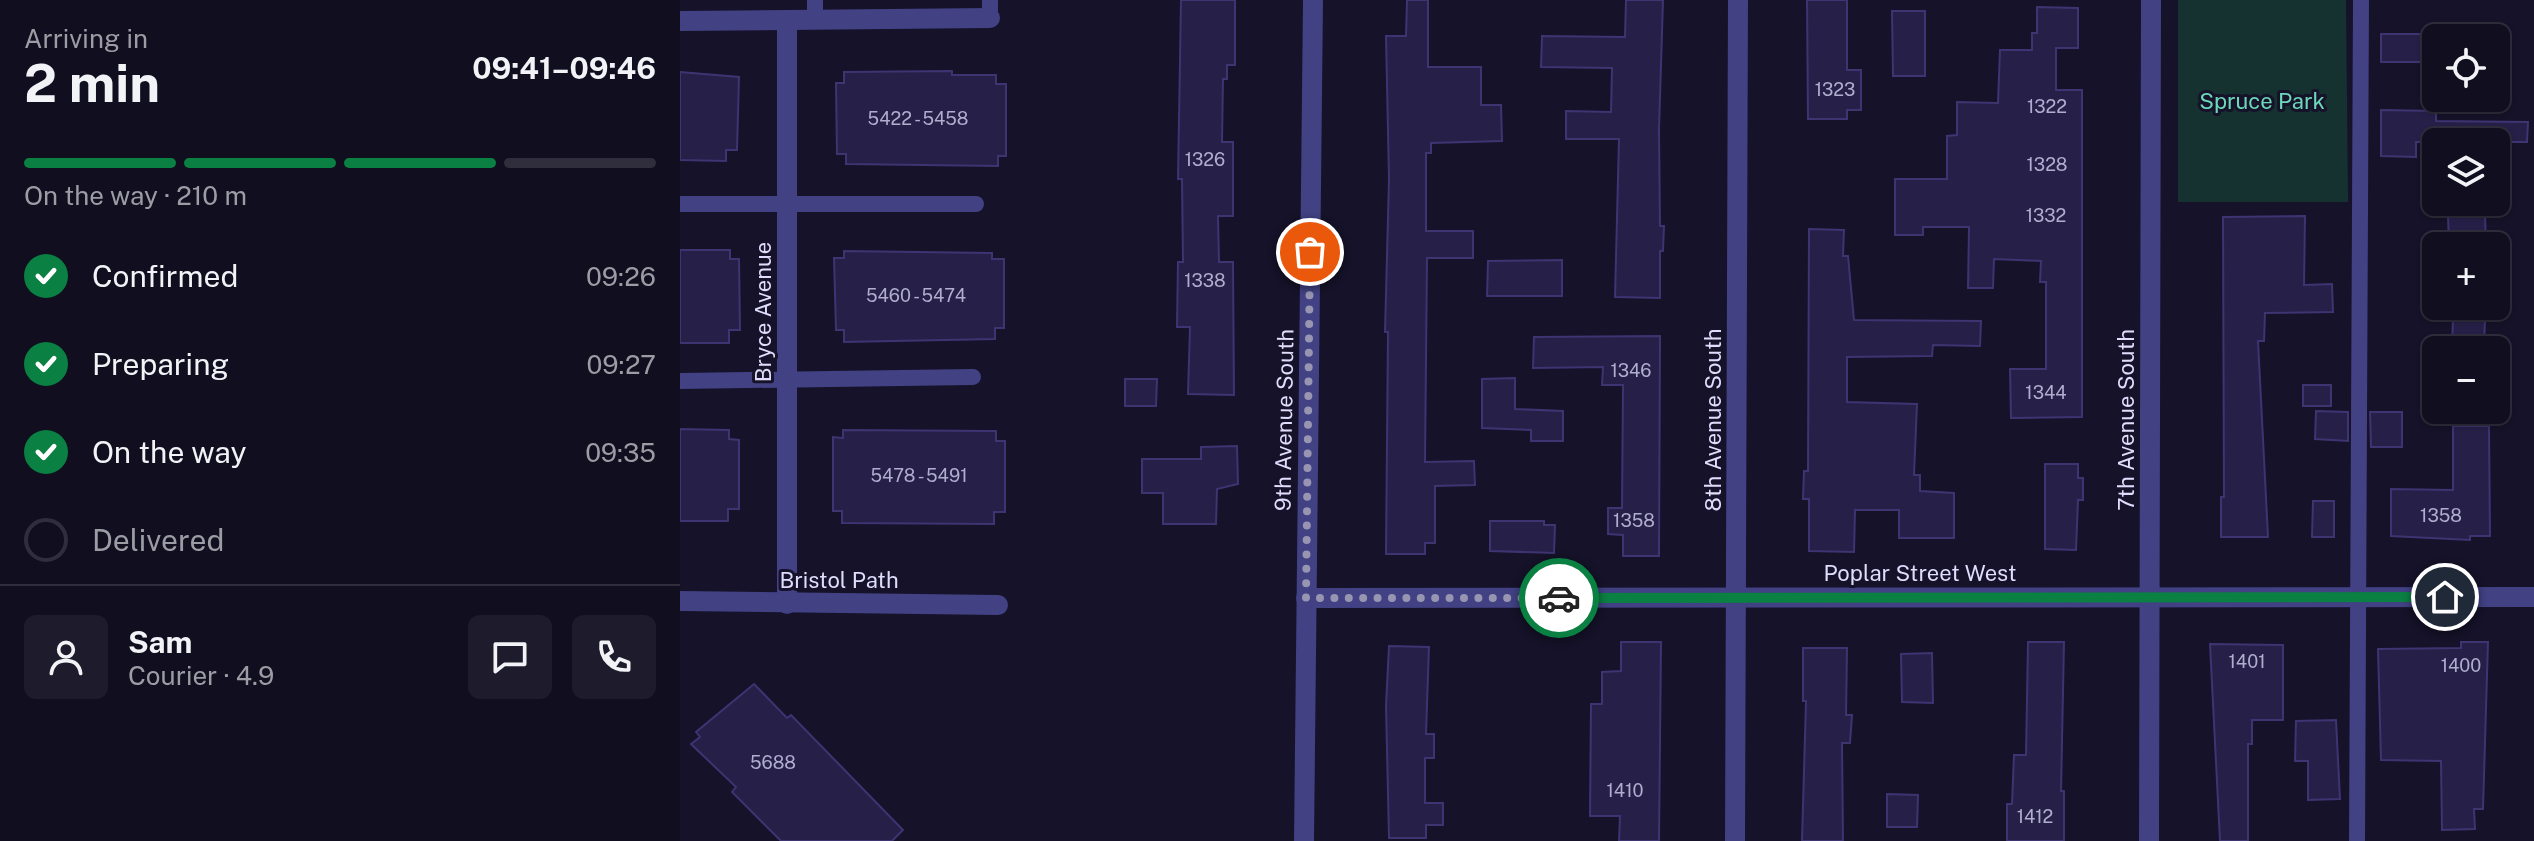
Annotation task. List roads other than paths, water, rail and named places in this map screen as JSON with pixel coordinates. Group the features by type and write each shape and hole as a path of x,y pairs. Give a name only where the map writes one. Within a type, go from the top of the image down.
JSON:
{"street":[{"name":"9th Avenue South","path":"1304,841 1313,0"},
{"name":"8th Avenue South","path":"1735,841 1738,0"},
{"name":"7th Avenue South","path":"2149,841 2151,0"},
{"path":"680,21 787,21 815,10 990,9"},
{"name":"Bryce Avenue","path":"787,21 787,604"},
{"name":"Poplar Street West","path":"1306,598 2534,597"},
{"name":"Bristol Path","path":"680,601 998,605"}],"lane":[{"path":"2357,841 2361,0"},
{"path":"680,204 976,204"},
{"path":"680,381 973,377"}],"park label":[{"name":"Spruce Park","path":"2262,101"}]}
